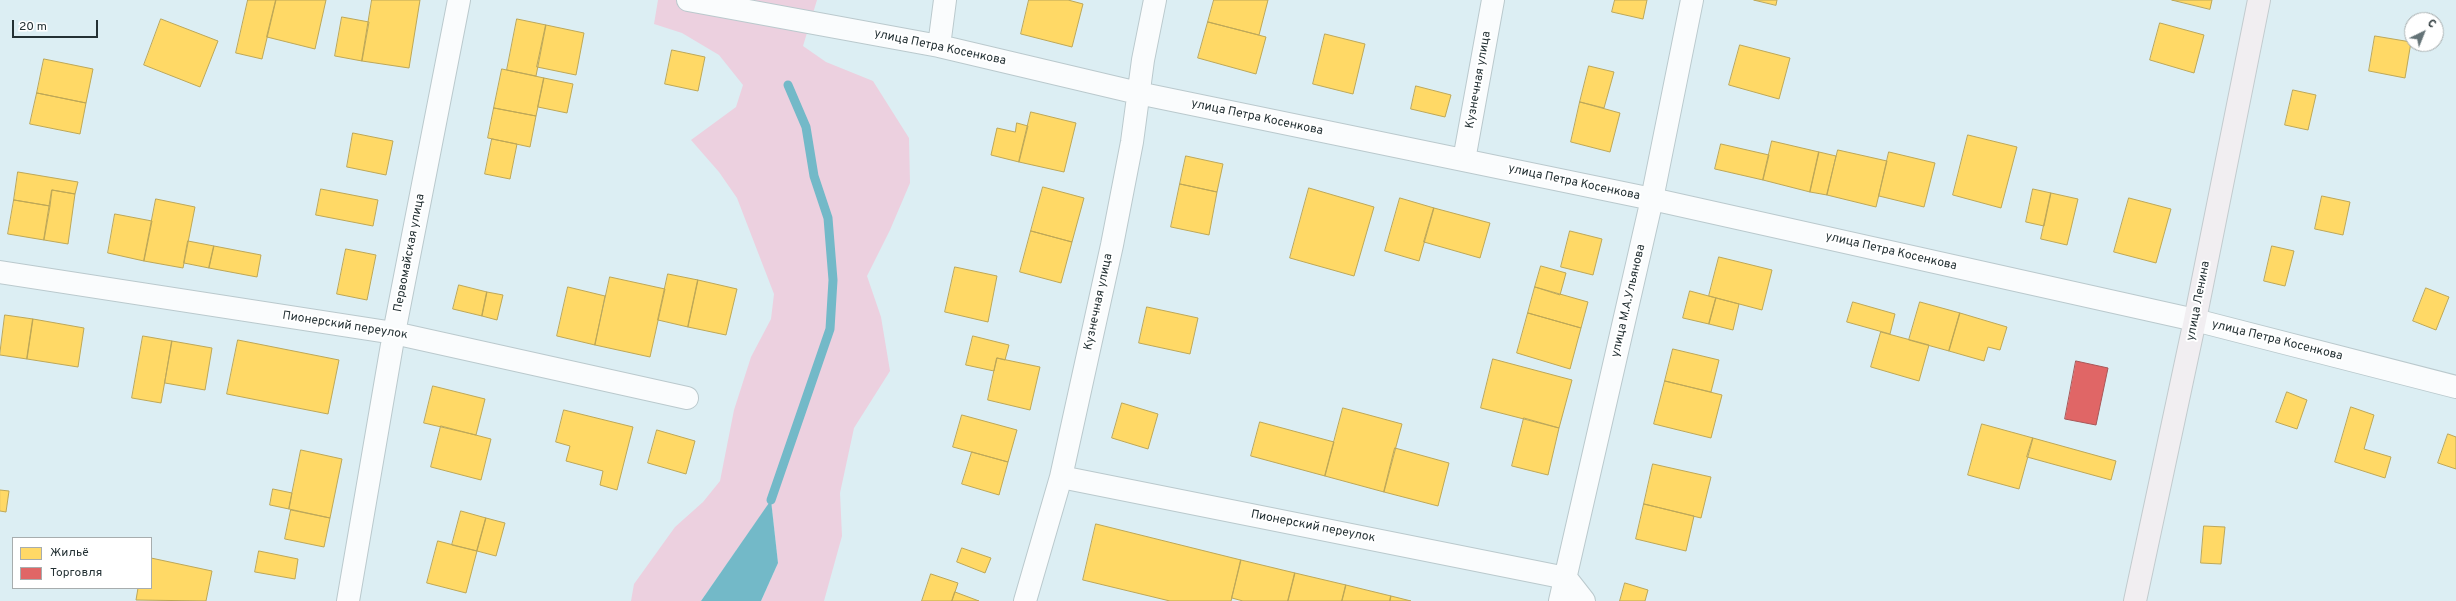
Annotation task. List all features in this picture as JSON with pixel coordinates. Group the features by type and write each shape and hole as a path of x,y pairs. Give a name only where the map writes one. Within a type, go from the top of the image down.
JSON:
{"main road":[{"name":"улица Ленина","path":"2135,601 2195,320 2259,0"}],"street":[{"name":"Первомайская улица","path":"348,601 394,334 459,0"},
{"name":"улица Петра Косенкова","path":"688,0 939,46 1138,93 1652,199 2195,320 2456,387"},
{"path":"939,46 944,0"},
{"name":"Кузнечная улица","path":"1025,601 1061,477 1112,245 1132,142 1138,93 1155,0"},
{"name":"Кузнечная улица","path":"1464,160 1493,0"},
{"name":"улица М.А.Ульянова","path":"1560,601 1652,199 1692,0"},
{"name":"Пионерский переулок","path":"0,272 394,334 687,398"},
{"name":"Пионерский переулок","path":"1061,477 1566,578"},
{"path":"1566,578 1584,601"}],"shaded area":[{"path":"658,0 817,0 803,46 826,62 873,81 909,138 910,183 890,230 867,276 881,317 890,371 854,428 840,493 842,536 824,601 761,601 778,563 771,501 701,601 631,601 634,584 675,527 703,502 720,481 734,410 751,357 771,319 774,294 737,198 719,172 691,140 736,107 743,85 719,55 682,33 654,24"}],"water":[{"path":"771,500 778,563 761,601 701,601"}],"building: Жильё":[{"path":"248,0 276,0 262,59 236,53"},
{"path":"276,0 326,0 315,49 267,37"},
{"path":"372,0 420,0 409,68 362,61"},
{"path":"1029,0 1068,0 1083,4 1072,47 1021,34"},
{"path":"1214,0 1268,0 1259,35 1208,22"},
{"path":"1615,0 1647,0 1643,19 1612,12"},
{"path":"1754,0 1777,0 1776,5"},
{"path":"2172,0 2212,0 2210,9"},
{"path":"342,17 369,22 362,61 335,56"},
{"path":"161,19 218,41 200,87 144,65"},
{"path":"517,19 546,25 536,76 507,70"},
{"path":"1208,22 1266,37 1256,74 1198,58"},
{"path":"2160,23 2204,35 2194,73 2150,60"},
{"path":"546,25 584,33 576,75 537,67"},
{"path":"1325,34 1365,44 1353,94 1313,84"},
{"path":"2375,36 2404,41 2404,52 2409,52 2405,78 2369,71"},
{"path":"1740,45 1790,58 1779,99 1729,85"},
{"path":"672,50 705,57 698,91 665,84"},
{"path":"44,59 93,69 86,103 37,93"},
{"path":"1589,66 1614,72 1604,108 1580,102"},
{"path":"502,69 544,78 536,116 494,108"},
{"path":"544,78 573,84 567,113 538,107"},
{"path":"1416,86 1451,95 1445,117 1411,109"},
{"path":"2293,90 2316,95 2308,130 2285,125"},
{"path":"37,93 86,103 80,134 30,124"},
{"path":"1580,102 1620,113 1610,152 1571,142"},
{"path":"494,108 536,116 530,147 488,138"},
{"path":"1031,112 1076,123 1064,172 1019,162"},
{"path":"1017,123 1028,126 1019,162 991,155 997,128 1015,132"},
{"path":"353,133 393,141 386,175 347,167"},
{"path":"1968,135 2017,147 2001,208 1953,195"},
{"path":"492,139 517,144 510,179 485,174"},
{"path":"1772,141 1819,152 1810,192 1763,180"},
{"path":"1721,144 1769,155 1763,180 1715,169"},
{"path":"1838,150 1887,161 1876,207 1827,195"},
{"path":"1819,152 1836,156 1827,195 1810,192"},
{"path":"1889,152 1935,163 1924,207 1879,196"},
{"path":"1186,156 1223,164 1217,192 1180,184"},
{"path":"18,172 78,182 75,194 52,190 50,206 14,200"},
{"path":"1180,184 1217,192 1209,235 1171,227"},
{"path":"1043,187 1084,198 1072,242 1031,231"},
{"path":"1309,188 1374,207 1354,276 1290,258"},
{"path":"321,189 378,200 373,226 316,215"},
{"path":"2033,189 2051,193 2044,226 2026,222"},
{"path":"52,190 75,194 68,244 44,240"},
{"path":"2051,193 2078,199 2067,245 2041,239"},
{"path":"2322,196 2350,202 2343,235 2315,229"},
{"path":"1400,198 1434,208 1419,261 1385,251"},
{"path":"2129,198 2171,209 2156,263 2114,252"},
{"path":"156,199 195,207 183,268 144,261"},
{"path":"14,200 50,206 44,240 8,234"},
{"path":"1434,208 1490,223 1480,258 1424,242"},
{"path":"115,214 152,221 144,261 108,253"},
{"path":"1031,231 1072,242 1061,283 1020,272"},
{"path":"1570,231 1602,239 1593,275 1561,267"},
{"path":"188,241 214,246 209,268 184,263"},
{"path":"214,246 261,255 257,277 209,268"},
{"path":"2272,246 2294,251 2285,286 2264,281"},
{"path":"346,249 376,255 367,300 337,294"},
{"path":"1719,257 1772,270 1762,310 1709,296"},
{"path":"1541,266 1566,273 1560,295 1535,287"},
{"path":"955,267 997,276 988,322 945,312"},
{"path":"668,274 698,280 688,327 658,320"},
{"path":"610,277 665,289 650,357 595,345"},
{"path":"698,280 737,289 726,335 688,327"},
{"path":"459,285 487,292 482,316 453,309"},
{"path":"568,287 605,296 595,345 557,336"},
{"path":"1535,287 1588,302 1581,328 1528,313"},
{"path":"2426,288 2449,297 2436,330 2413,321"},
{"path":"1690,291 1716,298 1709,324 1683,318"},
{"path":"487,292 503,295 497,320 482,316"},
{"path":"1716,298 1739,304 1733,330 1709,324"},
{"path":"1853,302 1895,314 1890,334 1847,322"},
{"path":"1920,302 1960,313 1949,351 1909,340"},
{"path":"1147,307 1198,318 1190,354 1139,343"},
{"path":"1528,313 1581,328 1570,369 1517,353"},
{"path":"1960,313 2007,327 2000,350 1988,347 1984,361 1949,351"},
{"path":"5,315 33,319 27,359 0,355"},
{"path":"33,319 84,328 78,367 27,359"},
{"path":"1881,332 1929,345 1919,381 1871,367"},
{"path":"143,336 172,341 161,403 132,398"},
{"path":"973,336 1009,345 1005,360 997,358 994,371 966,365"},
{"path":"238,340 339,360 328,414 227,394"},
{"path":"172,341 212,348 205,390 165,383"},
{"path":"1673,349 1719,360 1711,392 1665,381"},
{"path":"997,358 1040,367 1030,410 988,400"},
{"path":"1493,359 1572,380 1559,428 1481,408"},
{"path":"1665,381 1722,395 1711,438 1654,424"},
{"path":"433,386 485,399 476,435 424,423"},
{"path":"2287,392 2307,400 2297,429 2276,422"},
{"path":"1122,403 1158,414 1148,449 1112,438"},
{"path":"2351,407 2374,415 2364,449 2391,457 2385,478 2335,462"},
{"path":"1343,408 1402,424 1384,492 1325,476"},
{"path":"564,410 633,427 617,490 600,485 603,471 566,461 570,446 556,442"},
{"path":"962,415 1017,430 1008,462 953,447"},
{"path":"1524,418 1559,428 1548,475 1512,466"},
{"path":"1260,422 1334,442 1325,476 1251,456"},
{"path":"1982,424 2033,438 2019,489 1968,475"},
{"path":"441,426 491,439 481,480 431,467"},
{"path":"657,430 695,441 686,474 648,463"},
{"path":"2448,434 2456,437 2456,469 2438,463"},
{"path":"2033,438 2116,461 2111,480 2027,457"},
{"path":"1395,448 1449,463 1438,506 1384,492"},
{"path":"301,450 342,459 330,518 289,509"},
{"path":"972,452 1008,462 999,495 962,484"},
{"path":"1653,464 1711,477 1701,518 1644,504"},
{"path":"273,489 292,493 289,509 270,505"},
{"path":"0,490 9,491 6,512 0,511"},
{"path":"1644,504 1694,516 1686,551 1636,539"},
{"path":"291,510 330,518 324,547 285,539"},
{"path":"461,511 486,518 477,551 452,545"},
{"path":"486,518 505,523 496,556 477,551"},
{"path":"1096,524 1241,560 1231,601 1170,601 1083,580"},
{"path":"2204,526 2225,527 2221,564 2201,563"},
{"path":"438,541 477,551 466,593 427,583"},
{"path":"962,548 991,558 985,573 957,562"},
{"path":"259,551 298,559 295,579 255,572"},
{"path":"152,558 212,571 206,601 136,600 138,589 152,589"},
{"path":"1241,560 1295,573 1288,601 1243,601 1232,598"},
{"path":"1295,573 1346,585 1342,601 1288,601"},
{"path":"931,574 958,583 952,601 922,601"},
{"path":"1625,583 1648,590 1645,601 1620,601"},
{"path":"1346,585 1391,596 1390,601 1342,601"},
{"path":"955,592 979,601 952,601"},
{"path":"1391,596 1411,601 1390,601"}],"building: Торговля":[{"path":"2076,361 2108,368 2096,425 2065,419"}],"waterway":[{"path":"771,500 830,329 833,280 828,218 814,176 806,127 788,85"}]}
